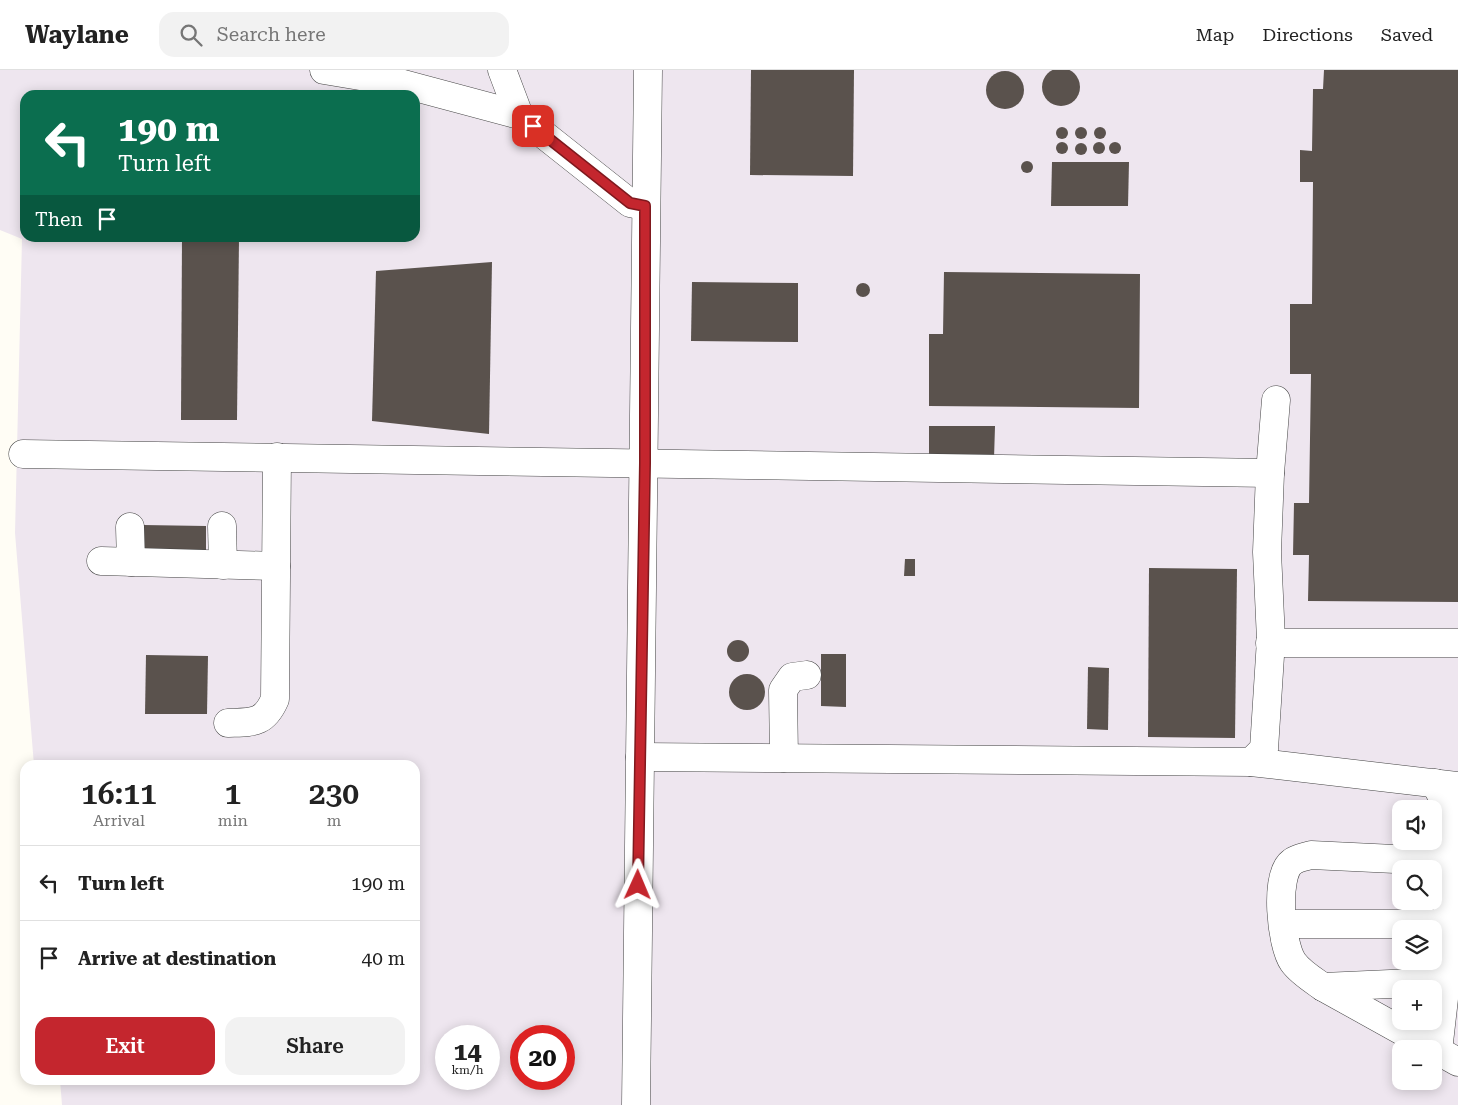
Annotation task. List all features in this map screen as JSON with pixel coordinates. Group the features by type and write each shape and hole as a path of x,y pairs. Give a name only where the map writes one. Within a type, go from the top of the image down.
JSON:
{"lane":[{"path":"324,70 396,82 519,114 630,203 645,206"},
{"path":"502,70 519,114"},
{"path":"636,1105 645,463 645,206 648,70"},
{"path":"1251,762 1264,749 1270,643 1267,552 1270,473 1276,400"},
{"path":"23,454 1270,473"},
{"path":"228,723 261,720 270,711 275,699 277,457"},
{"path":"222,526 223,565"},
{"path":"130,527 131,562"},
{"path":"101,561 276,566"},
{"path":"1270,643 1458,643"},
{"path":"784,758 783,690 792,677 807,675"},
{"path":"640,757 1251,762 1446,784 1453,862 1452,981 1449,1044 1323,987 1293,962 1284,941 1283,876 1292,862 1311,855 1453,862"},
{"path":"1283,924 1452,924"},
{"path":"1323,987 1452,981"}],"shaded area":[{"path":"0,70 1458,70 1458,1105 62,1105 60,1085 420,1085 420,760 34,760 15,533 22,242 420,242 420,90 20,90 20,238 0,230"}],"building":[{"path":"1061,68 1075,73 1080,87 1075,101 1061,106 1047,101 1042,87 1047,73"},
{"path":"751,70 854,70 853,176 750,175"},
{"path":"1324,70 1458,70 1458,602 1308,601 1309,555 1293,555 1294,503 1309,503 1311,374 1290,374 1290,304 1312,304 1313,182 1300,182 1300,150 1312,151 1313,89 1323,89"},
{"path":"1005,71 1019,76 1024,90 1019,104 1005,109 991,104 986,90 991,76"},
{"path":"1060,127 1064,127 1068,133 1064,139 1060,139 1056,135 1056,131"},
{"path":"1079,127 1083,127 1087,133 1083,139 1079,139 1075,135 1075,131"},
{"path":"1098,127 1102,127 1106,133 1102,139 1098,139 1094,135 1094,131"},
{"path":"1060,142 1064,142 1068,148 1064,154 1060,154 1056,150 1056,146"},
{"path":"1097,142 1101,142 1105,148 1101,154 1097,154 1093,150 1093,146"},
{"path":"1113,142 1117,142 1121,148 1117,154 1113,154 1109,150 1109,146"},
{"path":"1079,143 1083,143 1087,149 1083,155 1079,155 1075,151 1075,147"},
{"path":"1025,161 1029,161 1033,167 1029,173 1025,173 1021,169 1021,165"},
{"path":"1052,162 1129,162 1128,206 1051,206"},
{"path":"182,242 239,242 237,420 181,420"},
{"path":"492,262 489,434 372,421 376,271"},
{"path":"944,272 1140,274 1139,408 929,406 929,334 943,334"},
{"path":"692,282 798,283 798,342 691,341"},
{"path":"863,283 868,285 870,290 868,295 863,297 858,295 856,290 858,285"},
{"path":"929,426 995,426 994,459 929,459"},
{"path":"143,525 206,526 206,555 143,555"},
{"path":"905,559 915,559 915,576 904,576"},
{"path":"1149,568 1237,569 1235,738 1148,737"},
{"path":"738,640 746,643 749,651 746,659 738,662 730,659 727,651 730,643"},
{"path":"821,654 846,654 846,707 821,706"},
{"path":"146,655 208,656 207,714 145,714"},
{"path":"1088,667 1109,668 1108,730 1087,729"},
{"path":"747,674 754,675 760,679 764,685 764,699 760,705 754,709 747,710 740,709 734,705 730,699 729,692 730,685 734,679 740,675"}],"route":[{"path":"533,126 630,203 645,206 645,463 638,885"}]}
